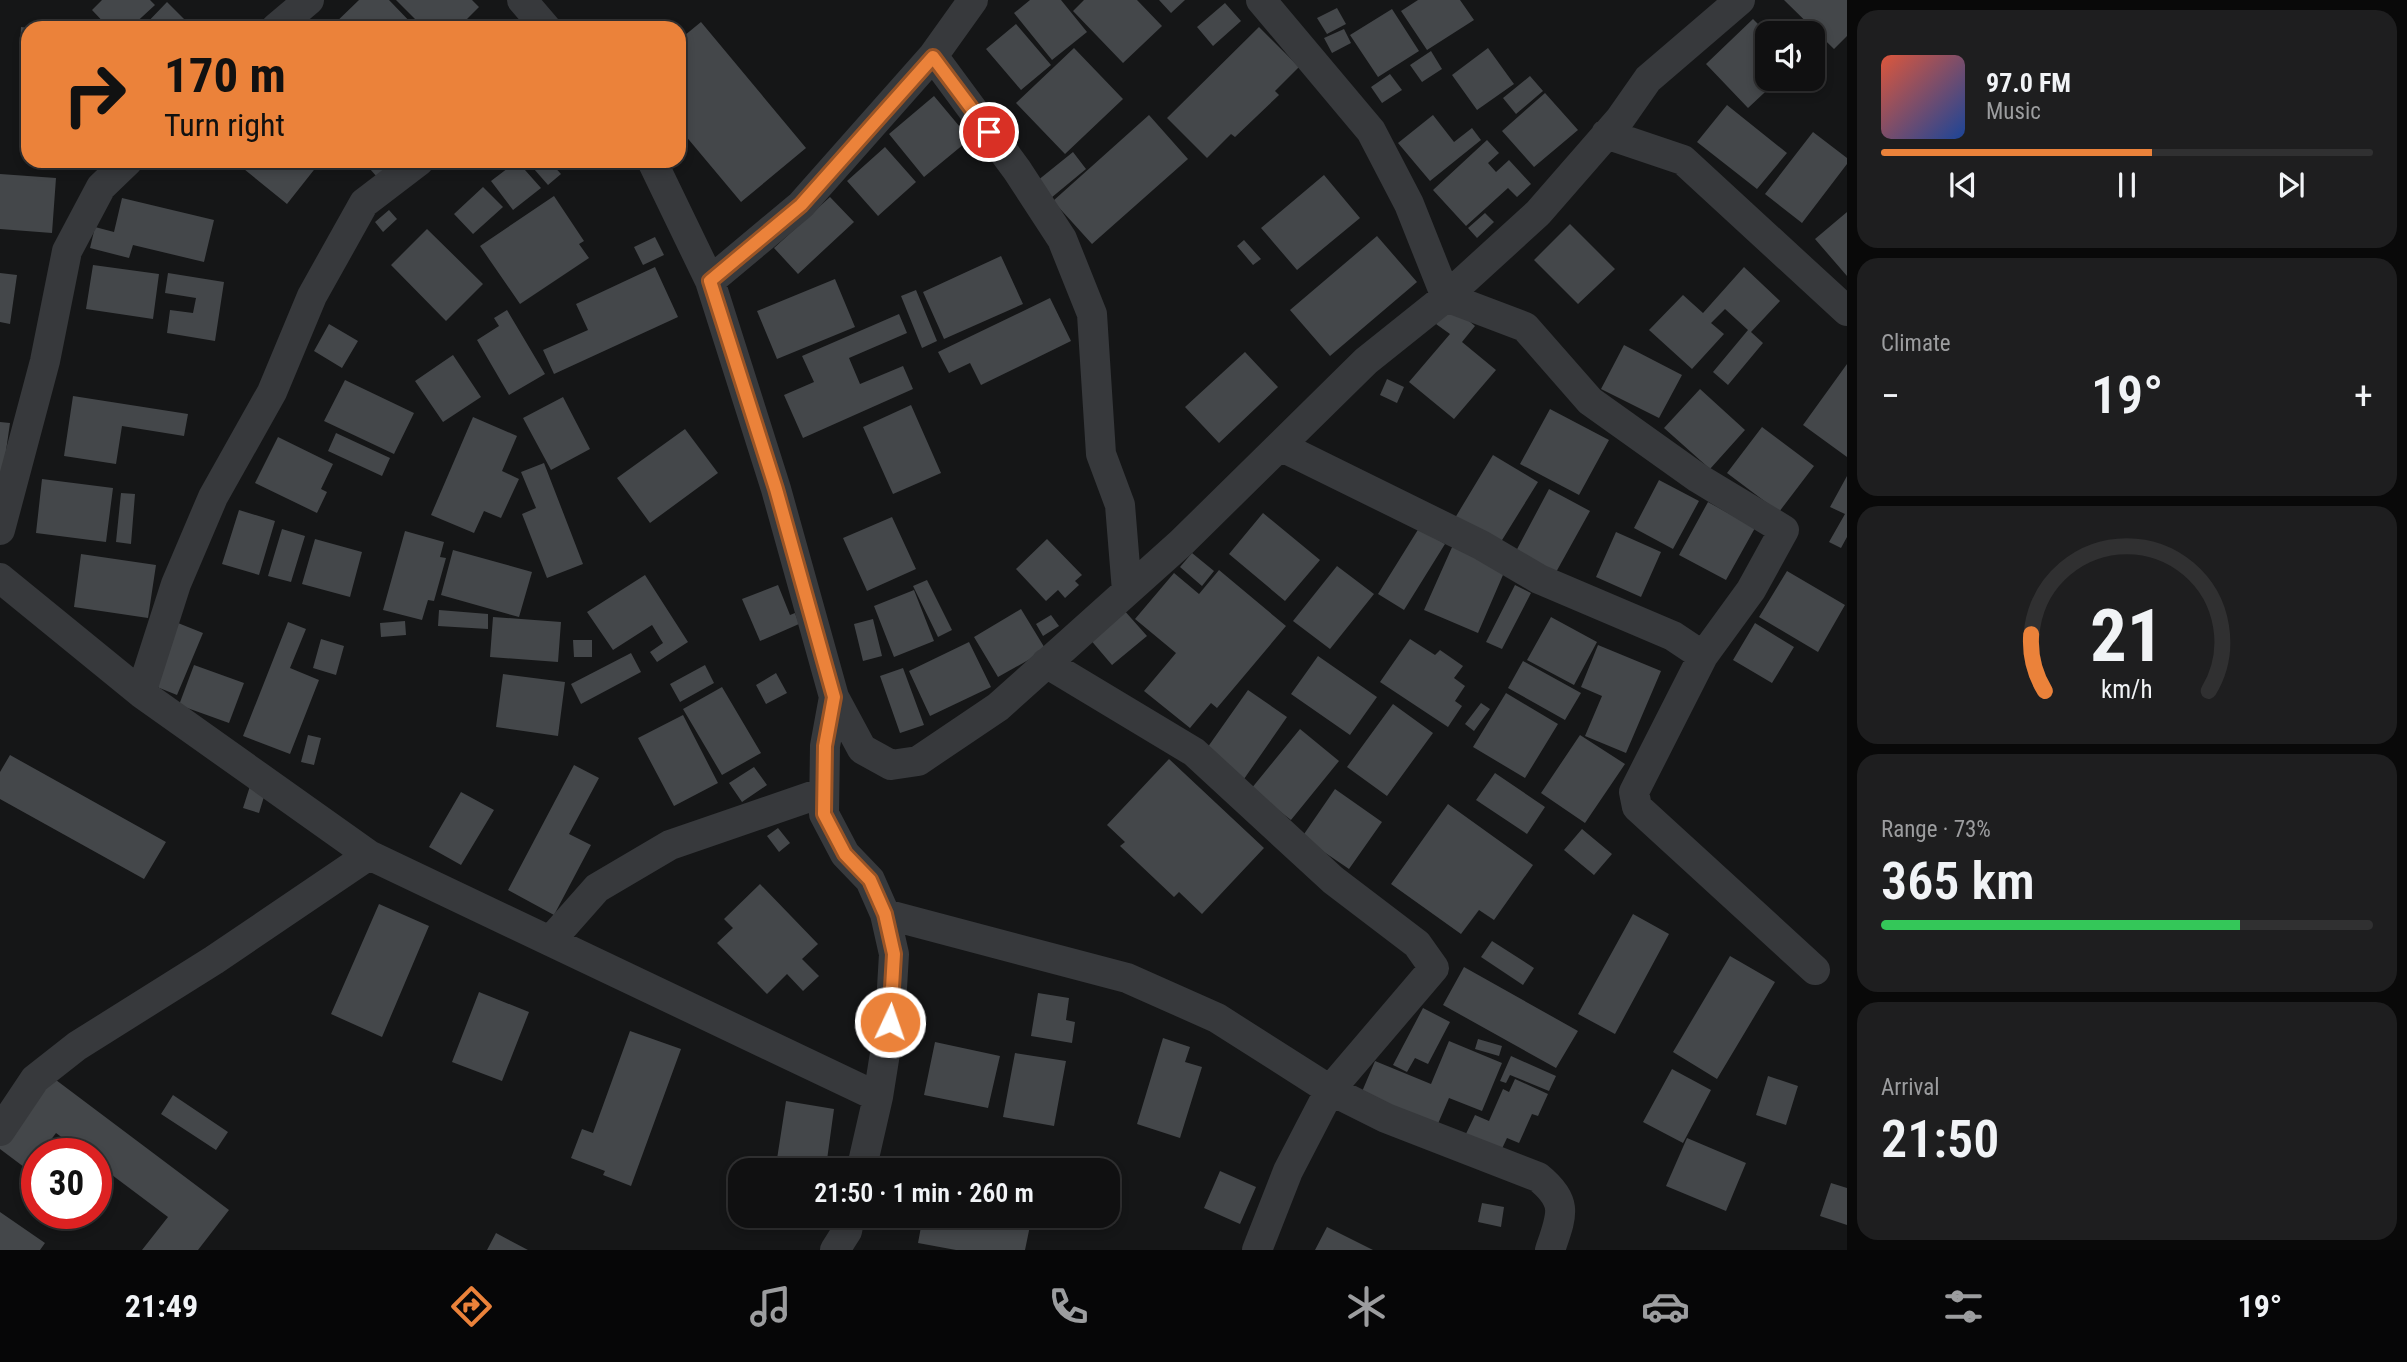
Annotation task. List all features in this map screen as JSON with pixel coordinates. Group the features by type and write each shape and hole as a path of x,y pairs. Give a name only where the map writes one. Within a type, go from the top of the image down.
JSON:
{"street":[{"path":"284,21 309,0"},
{"path":"522,0 540,21"},
{"path":"710,281 801,205 933,57 973,0"},
{"path":"1261,0 1371,131 1409,204 1446,297 1525,327 1591,401 1698,478 1784,530 1751,590 1703,656 1634,792 1637,807 1815,970"},
{"path":"655,168 710,281 776,489 834,697 862,749 891,765 918,761 998,707 1126,591 1366,361 1446,297 1538,213 1606,134 1648,79 1734,2"},
{"path":"933,57 1017,170 1062,239 1092,314 1101,454 1120,505 1126,591"},
{"path":"1606,134 1683,160 1847,312"},
{"path":"0,530 45,361 67,251 101,187 121,168"},
{"path":"141,693 176,584 213,497 272,392 312,296 363,203 410,168"},
{"path":"1280,446 1481,545 1539,579 1673,636 1703,656"},
{"path":"0,578 141,693 369,855 878,1097"},
{"path":"1046,663 1195,752 1333,880 1417,944 1434,968 1330,1090 1288,1171 1257,1250"},
{"path":"834,697 825,746 824,814 845,854 870,880 885,914 894,954 890,1022 878,1097 864,1158"},
{"path":"551,940 597,888 670,845 824,792"},
{"path":"0,1131 35,1079 76,1046 214,960 369,855"},
{"path":"885,914 1127,978 1217,1018 1330,1090 1386,1118 1538,1177 1556,1192 1562,1208 1550,1250"},
{"path":"835,1250 848,1228"}],"building":[{"path":"102,0 150,0 155,5 138,21 102,21 92,10"},
{"path":"359,0 389,0 409,21 337,21"},
{"path":"396,0 472,0 479,7 465,21 417,21"},
{"path":"1030,0 1061,0 1087,32 1052,60 1014,13"},
{"path":"1084,0 1137,0 1162,26 1123,63 1073,11"},
{"path":"1159,0 1185,0 1171,13"},
{"path":"1418,0 1460,0 1474,20 1427,50 1401,11"},
{"path":"1784,0 1847,0 1847,36 1834,49 1825,40 1825,21 1805,21"},
{"path":"167,2 186,21 149,21"},
{"path":"1225,3 1241,21 1213,46 1197,27"},
{"path":"1337,8 1346,24 1327,34 1317,18"},
{"path":"1392,9 1419,51 1378,77 1350,35"},
{"path":"1753,19 1755,91 1766,91 1748,108 1706,64"},
{"path":"701,22 806,148 741,202 686,136 686,34"},
{"path":"1016,24 1051,65 1021,90 986,49"},
{"path":"21,27 21,72 19,72"},
{"path":"1259,27 1299,67 1275,91 1279,95 1235,137 1231,134 1207,158 1167,118"},
{"path":"1344,29 1351,43 1332,53 1324,38"},
{"path":"1074,48 1123,99 1065,154 1016,103"},
{"path":"1488,48 1514,84 1477,110 1452,75"},
{"path":"1431,51 1442,69 1422,82 1410,65"},
{"path":"1390,74 1402,90 1382,103 1371,87"},
{"path":"1530,76 1543,91 1516,114 1503,98"},
{"path":"1545,93 1578,130 1534,167 1502,131"},
{"path":"934,96 970,139 924,177 889,134"},
{"path":"1727,105 1787,153 1757,189 1697,142"},
{"path":"1149,115 1188,159 1092,244 1053,201"},
{"path":"1433,115 1454,142 1472,128 1481,140 1430,181 1398,143"},
{"path":"1813,132 1847,158 1847,164 1802,223 1765,194"},
{"path":"1487,140 1499,153 1488,163 1496,172 1509,160 1531,184 1517,197 1508,188 1466,226 1433,190"},
{"path":"885,147 916,182 878,216 847,181"},
{"path":"1073,152 1086,169 1051,198 1037,181"},
{"path":"243,168 315,168 287,204"},
{"path":"369,168 387,168 377,177"},
{"path":"508,168 523,168 541,188 513,210 491,181"},
{"path":"533,168 555,168 561,174 548,185"},
{"path":"0,174 56,178 52,233 0,229"},
{"path":"1324,175 1360,218 1297,270 1261,228"},
{"path":"483,187 503,207 473,234 454,214"},
{"path":"554,196 584,241 579,244 589,258 520,304 480,246"},
{"path":"830,197 854,222 798,274 774,248"},
{"path":"122,198 214,220 204,262 133,245 129,258 90,248 95,227 114,232"},
{"path":"389,210 397,219 383,232 375,222"},
{"path":"1847,212 1847,276 1815,239"},
{"path":"1485,213 1494,222 1477,238 1468,228"},
{"path":"1570,224 1615,269 1578,304 1534,260"},
{"path":"427,229 483,284 446,321 391,265"},
{"path":"1377,236 1417,282 1330,356 1290,310"},
{"path":"655,237 664,255 643,265 634,247"},
{"path":"1244,240 1261,259 1253,265 1237,246"},
{"path":"1001,256 1023,304 944,339 923,292"},
{"path":"93,265 159,274 153,319 86,309"},
{"path":"655,267 678,317 554,374 543,350 588,330 576,304"},
{"path":"1744,267 1780,301 1751,332 1763,343 1728,385 1713,372 1748,330 1725,309 1711,323 1724,334 1692,369 1649,330 1683,295 1703,313"},
{"path":"0,273 17,275 10,324 0,322"},
{"path":"168,273 224,282 215,341 167,333 170,310 193,313 196,298 165,293"},
{"path":"835,279 855,327 777,359 757,311"},
{"path":"916,290 937,341 922,348 901,296"},
{"path":"1050,298 1071,341 981,385 970,363 949,373 938,352"},
{"path":"1451,306 1475,326 1462,342 1496,370 1454,419 1409,382 1450,334 1436,324"},
{"path":"507,310 545,374 509,395 477,340 499,326 494,318"},
{"path":"899,314 907,333 849,358 860,384 903,366 913,389 803,438 784,395 814,382 802,356"},
{"path":"329,324 358,341 342,368 314,351"},
{"path":"1624,345 1682,375 1659,418 1601,389"},
{"path":"1245,352 1278,387 1219,443 1185,407"},
{"path":"453,355 481,397 443,422 415,381"},
{"path":"1847,364 1847,457 1803,425"},
{"path":"1387,379 1404,387 1397,403 1380,395"},
{"path":"345,380 414,413 394,454 324,421"},
{"path":"1700,389 1745,430 1710,469 1664,428"},
{"path":"73,396 188,414 184,436 122,426 116,464 64,456"},
{"path":"563,397 590,449 551,470 523,418"},
{"path":"911,405 941,473 893,494 863,427"},
{"path":"1550,409 1609,440 1579,495 1520,464"},
{"path":"473,417 517,436 502,471 519,479 501,518 484,511 474,533 431,515"},
{"path":"0,422 10,423 3,472 0,472"},
{"path":"1762,427 1814,466 1779,512 1727,473"},
{"path":"685,429 718,473 650,523 617,478"},
{"path":"336,433 390,458 382,476 328,451"},
{"path":"278,437 333,464 321,489 327,492 317,513 255,483"},
{"path":"1493,455 1538,482 1499,545 1455,518"},
{"path":"544,463 583,564 547,578 522,514 536,508 521,472"},
{"path":"1847,476 1847,537 1841,548 1829,542 1845,514 1830,507"},
{"path":"42,479 113,488 106,542 36,533"},
{"path":"1659,480 1699,501 1673,549 1634,528"},
{"path":"1549,489 1590,511 1555,574 1515,553"},
{"path":"121,493 135,494 131,544 116,542"},
{"path":"1708,502 1755,528 1726,580 1679,555"},
{"path":"239,510 275,521 259,575 222,564"},
{"path":"1263,513 1320,560 1285,601 1229,554"},
{"path":"892,517 916,569 867,591 843,538"},
{"path":"1419,528 1445,544 1404,610 1378,594"},
{"path":"282,529 305,536 291,582 268,576"},
{"path":"405,531 444,542 440,557 446,558 434,601 428,600 422,620 383,610"},
{"path":"1616,532 1661,552 1641,597 1596,577"},
{"path":"315,539 362,552 350,597 302,584"},
{"path":"1047,539 1082,575 1075,581 1079,585 1065,598 1058,590 1046,601 1016,569"},
{"path":"1453,545 1506,568 1478,633 1424,610"},
{"path":"453,550 532,572 519,617 441,595"},
{"path":"1192,553 1214,571 1202,586 1180,567"},
{"path":"81,554 156,565 148,618 74,607"},
{"path":"1337,566 1374,594 1330,649 1293,621"},
{"path":"1219,570 1286,626 1217,708 1211,703 1190,728 1144,691 1176,653 1135,619 1174,573 1199,594"},
{"path":"1787,571 1845,605 1818,652 1759,617"},
{"path":"645,575 688,642 657,662 650,652 663,643 652,625 613,650 587,612"},
{"path":"927,580 952,630 938,637 913,586"},
{"path":"778,585 790,615 795,613 799,624 760,641 742,599"},
{"path":"1515,585 1531,593 1502,649 1486,642"},
{"path":"914,590 934,641 894,657 874,606"},
{"path":"1021,609 1046,650 998,677 974,637"},
{"path":"1123,609 1147,636 1112,665 1089,638"},
{"path":"439,610 488,614 488,629 438,626"},
{"path":"1051,615 1059,626 1043,636 1036,624"},
{"path":"493,617 561,622 558,662 490,657"},
{"path":"1551,617 1597,642 1574,685 1527,660"},
{"path":"873,619 882,656 863,661 854,624"},
{"path":"405,621 406,635 381,637 380,623"},
{"path":"288,622 306,629 290,668 319,680 290,754 243,736"},
{"path":"178,623 203,633 177,695 152,685"},
{"path":"1755,623 1794,647 1772,683 1733,660"},
{"path":"321,639 344,646 336,675 313,668"},
{"path":"1410,639 1435,655 1440,650 1463,666 1454,678 1465,686 1455,701 1462,706 1448,727 1380,682"},
{"path":"573,640 592,640 592,657 574,657"},
{"path":"969,642 991,687 930,716 909,671"},
{"path":"1598,645 1661,671 1626,753 1585,736 1602,696 1581,687"},
{"path":"631,653 641,672 581,704 571,684"},
{"path":"1318,656 1377,697 1350,735 1291,694"},
{"path":"1523,661 1581,693 1565,720 1508,688"},
{"path":"194,665 244,683 229,723 179,705"},
{"path":"705,665 714,683 680,702 670,684"},
{"path":"903,668 924,725 900,733 880,676"},
{"path":"776,673 787,693 766,704 756,685"},
{"path":"503,674 565,682 558,736 496,727"},
{"path":"722,687 761,753 722,775 683,709"},
{"path":"1248,690 1287,717 1244,779 1205,751"},
{"path":"1506,693 1558,724 1525,778 1473,747"},
{"path":"1481,703 1490,709 1474,731 1465,724"},
{"path":"1393,704 1433,733 1387,796 1347,767"},
{"path":"683,715 718,783 674,806 638,738"},
{"path":"1300,729 1339,761 1291,820 1251,789"},
{"path":"308,735 321,738 314,765 301,762"},
{"path":"1580,735 1625,764 1585,823 1541,793"},
{"path":"10,755 166,842 144,879 0,799 0,772"},
{"path":"1169,759 1264,848 1202,914 1179,892 1174,897 1120,846 1125,842 1107,825"},
{"path":"574,765 599,778 569,834 591,845 554,915 508,890"},
{"path":"754,767 767,785 742,802 729,783"},
{"path":"1495,773 1545,807 1527,834 1476,800"},
{"path":"250,786 266,790 259,813 243,808"},
{"path":"1335,789 1382,822 1349,869 1302,837"},
{"path":"461,792 494,810 461,865 429,847"},
{"path":"1448,804 1533,865 1494,920 1479,910 1461,934 1391,884"},
{"path":"778,828 790,843 779,852 767,836"},
{"path":"1582,829 1612,854 1594,875 1564,850"},
{"path":"760,884 818,944 802,959 819,976 803,991 787,974 767,994 717,943 733,928 724,919"},
{"path":"379,904 429,926 382,1037 331,1014"},
{"path":"1633,914 1669,934 1615,1034 1578,1014"},
{"path":"1492,941 1534,968 1523,985 1481,957"},
{"path":"1730,956 1775,982 1717,1079 1673,1052"},
{"path":"1464,967 1578,1031 1556,1068 1443,1005"},
{"path":"479,992 529,1012 502,1081 452,1062"},
{"path":"1038,993 1069,998 1066,1020 1075,1022 1072,1043 1031,1036"},
{"path":"1423,1008 1450,1022 1428,1064 1415,1058 1407,1072 1393,1065"},
{"path":"630,1031 681,1049 631,1186 603,1175 605,1171 571,1158 582,1129 593,1133"},
{"path":"1163,1038 1190,1047 1185,1062 1202,1067 1180,1138 1137,1124"},
{"path":"1478,1039 1502,1046 1499,1056 1475,1049"},
{"path":"1449,1041 1502,1063 1482,1111 1449,1098 1437,1126 1361,1094 1375,1061 1431,1084"},
{"path":"935,1042 1000,1056 988,1108 924,1095"},
{"path":"1015,1053 1066,1061 1054,1126 1003,1117"},
{"path":"1511,1056 1556,1076 1549,1091 1510,1075 1506,1083 1500,1081"},
{"path":"1672,1069 1711,1090 1683,1143 1643,1122"},
{"path":"48,1074 229,1210 198,1250 142,1250 168,1217 112,1175 112,1138 63,1138 56,1133 52,1138 21,1138 21,1165 0,1149 0,1138"},
{"path":"1768,1076 1798,1086 1786,1125 1756,1115"},
{"path":"1515,1079 1548,1094 1538,1116 1532,1114 1519,1143 1507,1138 1499,1155 1463,1140 1475,1115 1489,1121 1503,1089 1509,1092"},
{"path":"173,1095 228,1132 216,1150 161,1114"},
{"path":"786,1101 834,1109 827,1158 777,1158"},
{"path":"1687,1138 1746,1163 1726,1211 1666,1186"},
{"path":"1220,1171 1256,1187 1240,1224 1204,1208"},
{"path":"1831,1183 1847,1188 1847,1225 1820,1216"},
{"path":"1482,1203 1504,1207 1501,1227 1478,1222"},
{"path":"0,1212 45,1243 40,1250 0,1250"},
{"path":"1327,1227 1373,1250 1315,1250"},
{"path":"921,1228 1030,1228 1025,1250 956,1250 918,1243"},
{"path":"496,1233 528,1250 487,1250"}],"route":[{"path":"890,1022 894,954 885,914 870,880 845,854 824,814 825,746 834,697 776,489 710,281 801,205 933,57 989,132"}]}
